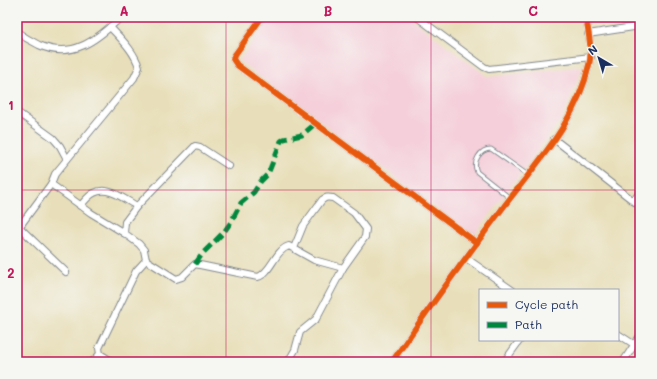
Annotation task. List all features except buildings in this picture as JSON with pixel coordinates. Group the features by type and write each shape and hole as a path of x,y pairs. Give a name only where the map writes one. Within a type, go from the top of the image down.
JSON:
{"street":[{"path":"17,32 39,45 55,50 67,51 81,48 121,17"},
{"path":"262,17 234,56 233,59 236,65 476,243"},
{"path":"417,17 484,67 489,69 591,57"},
{"path":"392,362 476,243 554,140 576,104 591,57 586,17"},
{"path":"588,34 640,26"},
{"path":"66,272 18,227 51,184 54,176 67,158 134,78 139,68 136,58 130,49 110,27"},
{"path":"17,112 53,138 67,158"},
{"path":"554,140 640,206"},
{"path":"124,233 125,222 137,206 195,146 200,147 229,166"},
{"path":"51,184 80,206 139,244 144,250 146,260 176,279 182,277 195,264 258,277 263,274 283,249 289,246 314,260 343,268"},
{"path":"80,206 93,193 102,189 108,190 137,206"},
{"path":"633,201 640,193"},
{"path":"288,362 295,350 300,332 316,319 343,268 365,237 366,229 351,210 333,198 325,197 303,226 294,248"},
{"path":"466,258 511,289"},
{"path":"113,362 100,354 99,348 136,271 146,260"},
{"path":"619,335 634,345"},
{"path":"623,362 640,336"},
{"path":"504,362 519,341"},
{"path":"92,362 100,354"}],"lane":[{"path":"510,198 477,172 474,166 475,162 484,150 491,149 528,175"}],"shaded area":[{"path":"270,17 409,17 488,77 583,66 563,117 474,236 239,61"}],"marked path":[{"path":"195,264 203,253 224,232 241,203 254,192 261,181 268,174 281,141 302,135 316,123"}],"cycle path":[{"path":"262,17 234,56 233,59 237,65 477,243"},
{"path":"392,362 446,285 541,159 565,124 575,105 589,65 590,47 586,17"}]}
